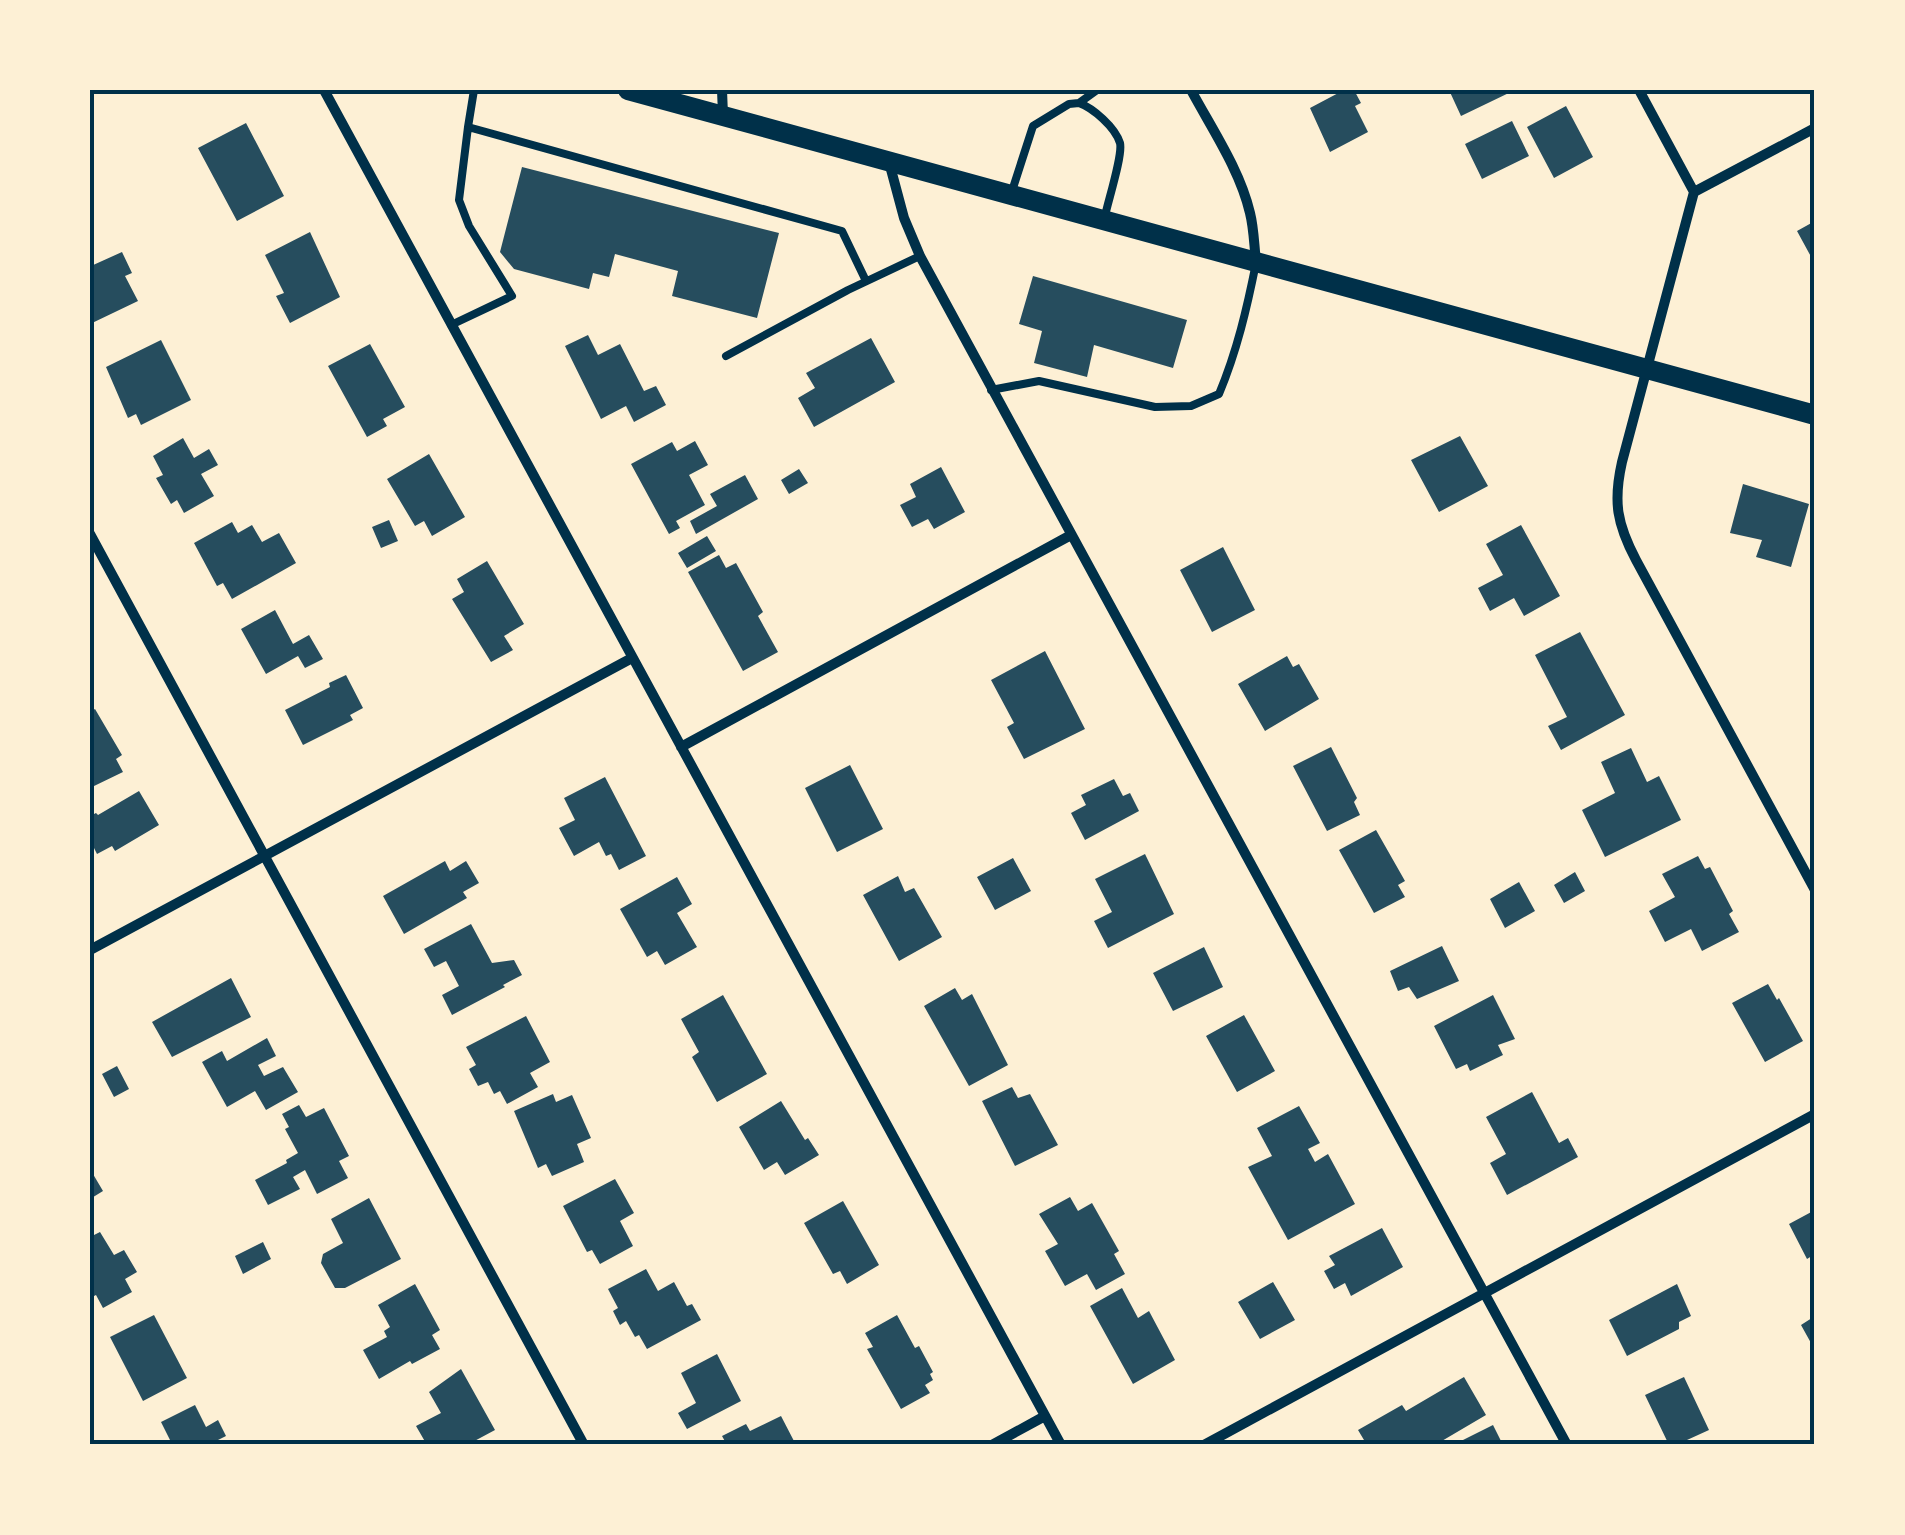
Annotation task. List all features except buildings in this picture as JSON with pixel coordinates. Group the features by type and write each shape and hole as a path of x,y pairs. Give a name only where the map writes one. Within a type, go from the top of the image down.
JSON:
{"main road":[{"path":"628,90 1815,416"}],"street":[{"path":"324,90 1061,1445"},
{"path":"722,90 723,116"},
{"path":"1191,90 1245,196 1256,262"},
{"path":"1639,90 1694,192 1619,477 1620,526 1815,890"},
{"path":"1694,192 1815,128"},
{"path":"889,162 904,218 920,256 1567,1445"},
{"path":"90,534 584,1445"},
{"path":"681,747 1071,535"},
{"path":"90,950 632,658"},
{"path":"1204,1445 1815,1114"},
{"path":"992,1445 1045,1416"}],"lane":[{"path":"451,325 512,296 459,200 474,90"},
{"path":"1079,103 1097,90"},
{"path":"1010,195 1034,126 1069,104 1079,103 1090,107 1120,143 1104,220"},
{"path":"468,127 842,231 866,281"},
{"path":"726,356 920,256"},
{"path":"992,390 1040,382 1155,407 1191,406 1219,394 1233,360 1256,262"}]}
